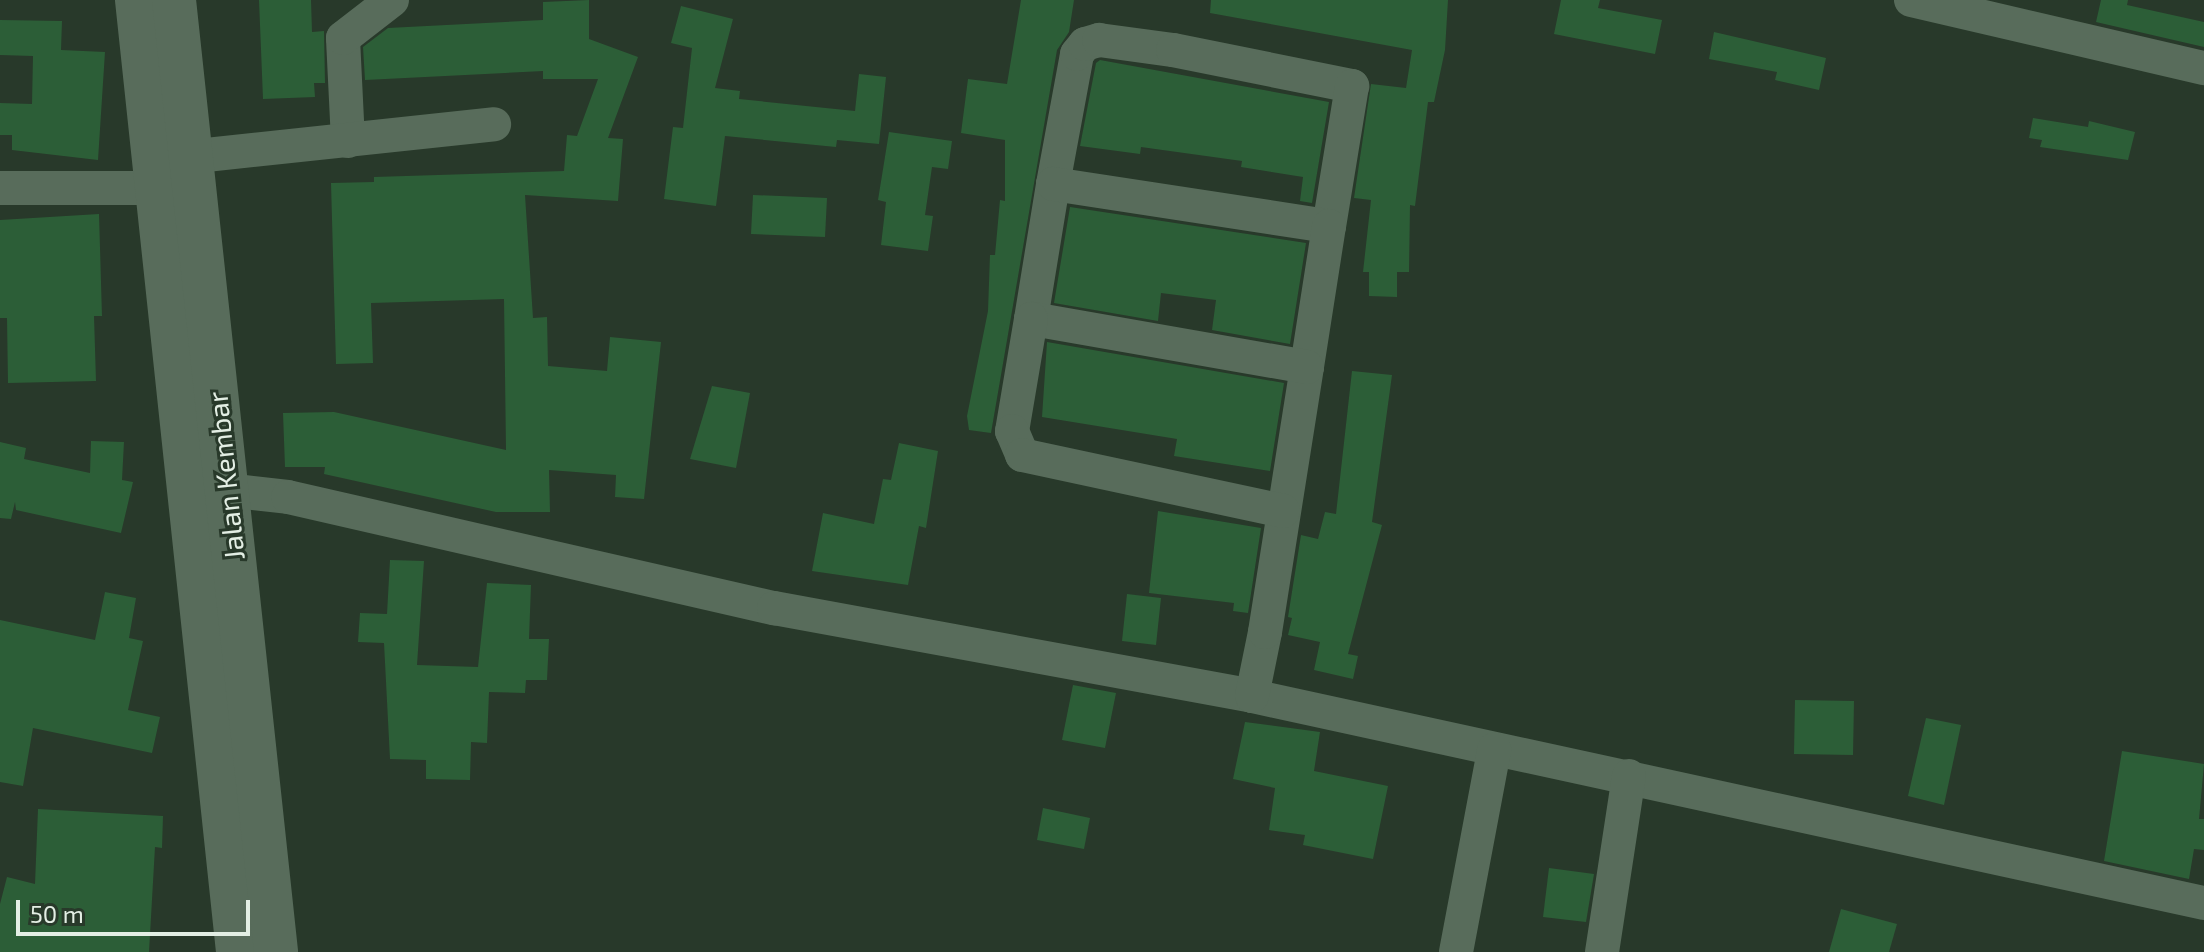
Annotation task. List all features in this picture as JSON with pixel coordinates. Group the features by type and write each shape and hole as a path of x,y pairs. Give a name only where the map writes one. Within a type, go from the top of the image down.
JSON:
{"main road":[{"name":"Jalan Kembar","path":"137,0 184,169 257,494 276,952"},
{"name":"Jalan Kembar","path":"174,0 238,952"}],"street":[{"path":"348,141 343,38 392,0"},
{"path":"1911,0 2204,68"},
{"path":"1252,696 1283,511 1307,367 1352,86 1173,50 1099,40 1085,44 1077,54 1012,431 1022,455 1283,511"},
{"path":"0,188 184,169 261,150 494,124"},
{"path":"1053,184 1329,226"},
{"path":"1031,319 1307,367"},
{"path":"257,494 774,608 1252,696 2204,903"},
{"path":"1456,952 1494,750"},
{"path":"1602,952 1629,776"}],"building":[{"path":"259,0 311,0 312,32 324,31 325,83 314,83 315,97 263,99"},
{"path":"589,0 589,39 638,57 608,138 623,139 618,201 525,195 533,318 547,317 548,366 607,371 610,337 661,342 644,499 615,497 616,475 549,470 550,512 496,512 324,474 325,467 285,467 283,413 334,412 506,450 504,299 371,303 373,363 336,364 331,183 374,182 374,177 564,171 567,135 577,136 598,79 543,79 543,71 365,80 363,47 388,28 543,20 543,2"},
{"path":"1021,0 1074,0 1069,32 1057,50 991,433 969,430 967,416 988,311 990,255 995,255 1000,200 1005,201 1005,140 961,133 968,79 1007,84"},
{"path":"1211,0 1448,0 1445,50 1434,102 1428,102 1415,206 1410,205 1409,272 1397,272 1397,297 1369,296 1369,272 1363,272 1371,200 1354,198 1371,84 1406,88 1412,50 1210,13"},
{"path":"1561,0 1600,0 1598,8 1662,20 1655,54 1554,34"},
{"path":"2101,0 2128,0 2127,5 2204,22 2204,47 2096,22"},
{"path":"681,6 733,19 715,88 740,91 739,99 855,111 859,74 886,77 879,144 837,140 836,147 725,136 716,206 664,199 673,127 683,128 692,48 671,43"},
{"path":"0,20 62,21 61,50 105,52 98,160 12,150 12,135 0,135 0,103 32,104 33,56 0,55"},
{"path":"1714,32 1826,58 1819,90 1775,80 1777,72 1709,59"},
{"path":"1100,60 1329,102 1312,203 1300,201 1303,177 1241,167 1242,161 1141,147 1140,154 1080,146 1096,63"},
{"path":"2033,118 2088,127 2089,121 2135,132 2128,160 2040,147 2042,140 2029,138"},
{"path":"889,132 952,141 948,169 932,167 925,215 933,216 928,251 881,245 886,202 878,200"},
{"path":"753,195 827,198 825,237 751,234"},
{"path":"1070,207 1306,243 1290,344 1212,330 1216,300 1161,293 1158,321 1054,303"},
{"path":"99,214 102,316 94,316 96,381 8,383 7,318 0,318 0,220"},
{"path":"1047,342 1284,383 1270,471 1174,456 1177,439 1042,417"},
{"path":"1352,371 1392,375 1372,522 1382,525 1348,654 1358,656 1353,679 1314,670 1320,642 1288,635 1301,535 1318,539 1325,512 1336,514"},
{"path":"712,386 750,393 736,468 690,459"},
{"path":"91,441 124,442 122,480 133,482 121,533 16,510 15,502 11,519 0,518 0,442 26,448 24,459 90,473"},
{"path":"899,443 938,451 926,528 919,526 908,585 812,571 823,513 874,524 883,479 891,480"},
{"path":"1158,511 1261,528 1248,613 1233,611 1234,603 1149,593"},
{"path":"390,560 424,561 417,665 478,667 487,583 531,585 529,639 549,639 547,680 526,680 525,693 489,692 487,743 471,742 470,780 426,779 426,760 390,759 384,643 358,642 360,613 387,614"},
{"path":"105,592 136,598 129,638 143,641 128,710 160,717 152,753 33,728 23,786 0,782 0,620 95,640"},
{"path":"1127,594 1161,598 1156,645 1122,641"},
{"path":"1073,685 1116,693 1105,748 1062,740"},
{"path":"1795,700 1854,701 1853,755 1794,754"},
{"path":"1926,718 1961,725 1944,805 1908,796"},
{"path":"1245,722 1320,732 1314,771 1388,786 1373,859 1303,845 1305,835 1269,830 1275,788 1233,779"},
{"path":"2122,751 2204,764 2199,819 2204,819 2204,850 2194,849 2189,879 2104,861"},
{"path":"1043,808 1090,818 1084,849 1037,840"},
{"path":"38,809 163,816 162,848 155,847 149,952 0,952 0,904 7,877 35,884"},
{"path":"1549,868 1594,874 1586,922 1543,917"},
{"path":"1841,909 1897,924 1889,952 1829,952"}]}
